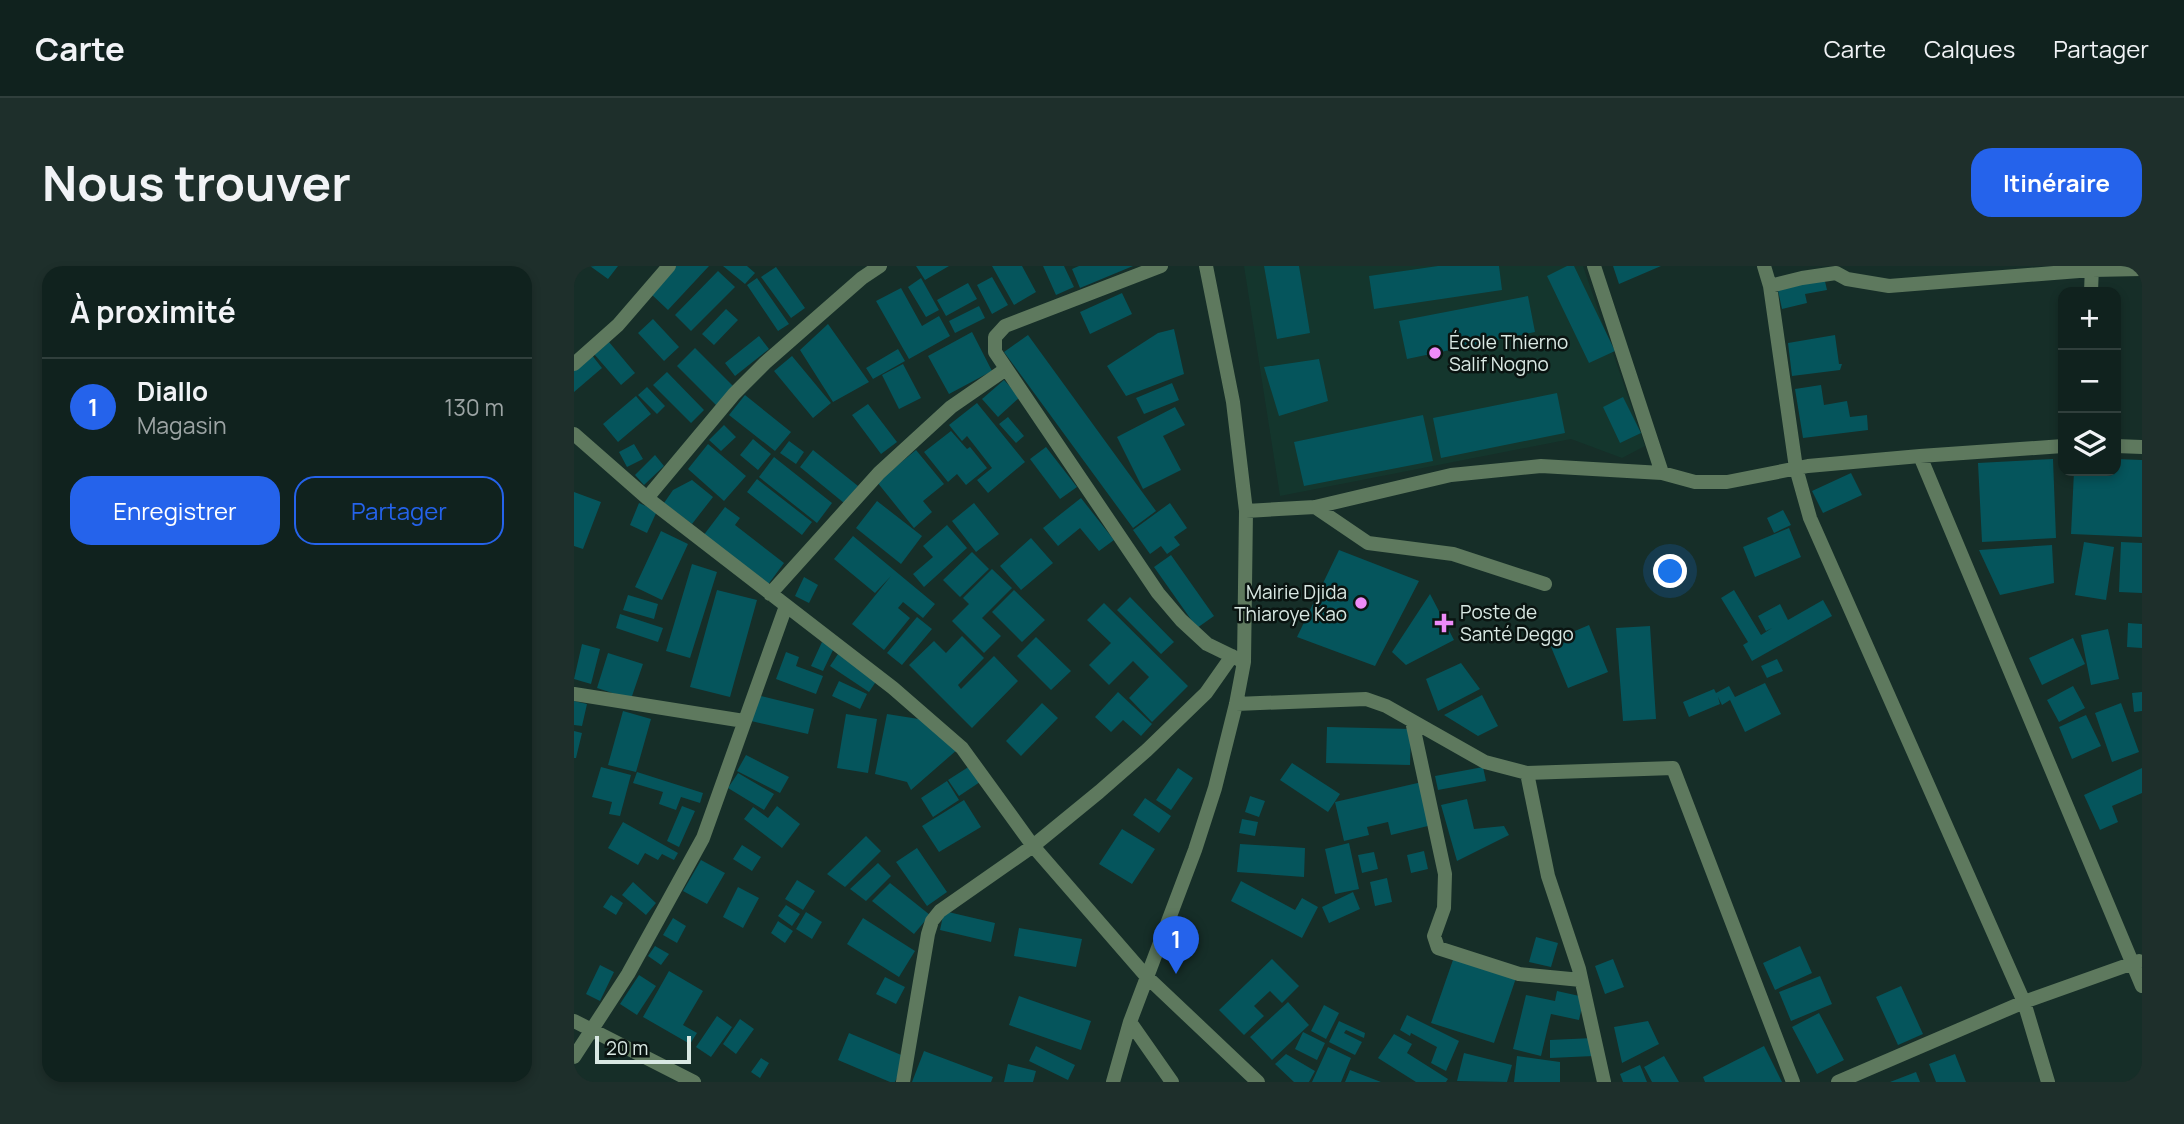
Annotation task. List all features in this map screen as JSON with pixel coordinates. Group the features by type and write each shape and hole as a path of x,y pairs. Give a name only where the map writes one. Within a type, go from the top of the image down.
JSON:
{"street":[{"path":"574,364 618,326 669,266"},
{"path":"647,498 742,386 809,324 880,266"},
{"path":"1161,266 1005,326 995,337 994,347 1006,369 1158,593 1181,620 1207,644 1238,659"},
{"path":"1112,1082 1146,976 1195,850 1215,788 1236,704 1246,512 1233,402 1206,266"},
{"path":"1594,266 1662,473"},
{"path":"1764,266 1770,286 1796,468 1810,518 2024,1002 2048,1082"},
{"path":"1770,286 1836,273 1847,279 1889,286 2092,268 2142,269"},
{"path":"2091,287 2092,268"},
{"path":"770,594 879,473 951,407 1006,369"},
{"path":"574,434 647,498 893,688 962,748 1033,846 1146,976 1258,1082"},
{"path":"1246,512 1315,507 1451,475 1528,467 1662,473 1695,482 1727,482 1796,468 2058,446"},
{"path":"2121,446 2142,447"},
{"path":"1920,456 2138,962 2142,986"},
{"path":"1315,507 1368,543 1453,554 1545,584"},
{"path":"574,1057 628,974 703,838 786,606"},
{"path":"903,1082 932,921 940,911 1033,846 1147,750 1238,659"},
{"path":"574,694 744,721"},
{"path":"1236,704 1366,699 1386,706 1485,762 1527,774 1673,768 1793,1082"},
{"path":"1412,721 1445,874 1444,908 1434,936 1438,948 1519,974 1581,979"},
{"path":"1527,774 1548,876 1581,979 1604,1082"},
{"path":"1839,1082 2024,1002 2138,962"},
{"path":"574,1021 694,1082"},
{"path":"1130,1022 1172,1082"}],"shaded area":[{"name":"École Thierno Salif Nogno","path":"1244,266 1583,266 1645,446 1622,458 1571,439 1280,496"}],"building":[{"path":"590,266 618,266 608,279"},
{"path":"675,266 709,266 668,310 650,293"},
{"path":"723,266 747,266 755,273 745,284"},
{"path":"916,266 949,266 925,280"},
{"path":"992,266 1022,266 1036,292 1014,305"},
{"path":"1043,266 1064,266 1074,287 1056,295"},
{"path":"1079,266 1133,266 1080,288 1072,269"},
{"path":"1264,266 1299,266 1310,333 1277,339"},
{"path":"1438,266 1499,266 1502,290 1374,309 1369,276"},
{"path":"1567,266 1574,266 1615,351 1589,363 1547,276"},
{"path":"1613,266 1661,266 1619,284"},
{"path":"776,267 805,308 791,318 761,277"},
{"path":"718,271 735,287 691,331 675,315"},
{"path":"992,277 1008,305 992,314 977,285"},
{"path":"1824,277 1827,290 1805,294 1807,303 1782,309 1777,286"},
{"path":"757,278 789,324 778,331 747,285"},
{"path":"921,278 939,310 926,317 908,287"},
{"path":"968,283 977,299 946,316 937,300"},
{"path":"901,288 922,326 939,316 950,336 909,359 876,301"},
{"path":"1122,293 1132,314 1090,334 1080,312"},
{"path":"1528,296 1535,332 1407,359 1399,321"},
{"path":"979,306 985,318 955,333 949,321"},
{"path":"726,309 738,320 714,345 702,334"},
{"path":"653,319 679,347 664,361 638,333"},
{"path":"828,324 869,382 833,402 800,350"},
{"path":"1174,329 1184,374 1126,396 1107,366 1158,333"},
{"path":"972,332 992,371 949,394 928,356"},
{"path":"1028,335 1156,511 1133,528 1004,352"},
{"path":"1835,335 1839,364 1842,364 1840,370 1792,376 1788,343"},
{"path":"759,336 769,349 735,376 725,363"},
{"path":"609,342 635,373 621,385 594,354"},
{"path":"695,348 734,387 716,405 677,366"},
{"path":"898,349 905,361 873,379 866,368"},
{"path":"591,354 602,368 574,392 574,368"},
{"path":"792,356 831,403 813,418 774,371"},
{"path":"1319,359 1328,401 1279,416 1264,367"},
{"path":"903,364 921,398 899,409 882,375"},
{"path":"667,372 704,410 691,423 653,385"},
{"path":"1004,380 1020,397 998,417 982,399"},
{"path":"1172,383 1179,400 1144,414 1136,398"},
{"path":"1821,385 1824,405 1847,401 1850,417 1867,415 1868,430 1803,438 1795,389"},
{"path":"647,387 665,406 657,414 638,395"},
{"path":"1557,393 1565,433 1441,458 1433,418"},
{"path":"745,395 791,432 775,451 729,415"},
{"path":"636,396 651,414 618,442 603,424"},
{"path":"1623,397 1641,433 1620,443 1603,407"},
{"path":"977,403 1025,462 988,493 977,480 992,468 967,436 962,441 949,425"},
{"path":"868,404 897,442 881,454 852,415"},
{"path":"1175,407 1185,425 1163,436 1181,470 1143,489 1117,437"},
{"path":"1423,415 1433,461 1304,486 1294,442"},
{"path":"1008,417 1024,436 1016,443 999,424"},
{"path":"724,425 736,437 721,451 709,440"},
{"path":"951,431 967,449 970,447 987,468 966,485 957,474 948,482 924,452"},
{"path":"753,439 771,454 758,470 740,455"},
{"path":"789,441 804,452 796,464 780,453"},
{"path":"634,444 643,459 627,467 619,452"},
{"path":"708,444 746,476 724,501 688,469"},
{"path":"1046,447 1077,487 1060,499 1030,459"},
{"path":"813,450 858,486 844,503 800,467"},
{"path":"916,450 944,484 923,501 932,512 914,528 877,482"},
{"path":"655,455 664,466 644,485 635,475"},
{"path":"774,457 832,503 817,523 759,477"},
{"path":"2053,459 2056,538 1982,542 1978,463"},
{"path":"2121,459 2142,460 2142,537 2071,534 2074,476 2121,476"},
{"path":"1851,473 1862,495 1823,513 1812,491"},
{"path":"757,479 812,522 802,535 747,492"},
{"path":"692,480 713,497 692,524 664,503 673,490"},
{"path":"574,492 601,502 583,549 574,546"},
{"path":"1081,498 1114,540 1099,551 1080,528 1058,546 1043,528"},
{"path":"877,501 922,536 901,564 856,528"},
{"path":"639,503 657,511 647,533 630,525"},
{"path":"974,503 999,534 976,552 952,521"},
{"path":"1170,503 1187,528 1174,537 1180,545 1167,554 1161,546 1150,554 1133,530"},
{"path":"725,507 740,518 735,525 784,563 767,586 703,536"},
{"path":"1783,510 1791,525 1774,533 1767,518"},
{"path":"947,525 967,548 924,587 913,574 933,557 923,546"},
{"path":"1789,528 1801,557 1755,577 1743,547"},
{"path":"661,531 688,544 662,600 635,587"},
{"path":"853,536 935,604 923,618 903,602 898,608 910,618 884,650 852,624 891,576 875,593 834,559"},
{"path":"1031,538 1053,563 1021,590 1000,566"},
{"path":"2084,542 2114,547 2106,600 2075,595"},
{"path":"2121,542 2142,543 2142,593 2119,592"},
{"path":"2052,545 2054,583 2000,595 1979,550"},
{"path":"1339,550 1419,581 1375,666 1297,637"},
{"path":"972,552 989,569 960,597 943,580"},
{"path":"1171,555 1214,616 1197,628 1154,567"},
{"path":"692,564 717,572 690,658 666,651"},
{"path":"992,569 1012,588 982,618 1001,636 984,653 952,621 969,604 963,598"},
{"path":"804,577 818,585 809,603 795,596"},
{"path":"717,590 757,600 730,697 690,687"},
{"path":"1014,590 1045,620 1022,642 992,612"},
{"path":"1734,590 1761,635 1772,628 1766,631 1758,616 1780,604 1788,620 1823,600 1832,616 1752,661 1743,645 1748,642 1721,598"},
{"path":"1430,594 1454,640 1406,665 1392,652"},
{"path":"628,595 658,604 654,619 623,610"},
{"path":"1130,597 1174,642 1161,654 1117,610"},
{"path":"1104,603 1188,686 1152,722 1129,698 1149,677 1133,661 1109,685 1089,665 1111,643 1087,620"},
{"path":"620,614 663,628 658,642 616,628"},
{"path":"917,617 932,629 902,665 887,653"},
{"path":"2128,623 2142,624 2142,648 2127,647"},
{"path":"1589,625 1608,672 1568,688 1549,642"},
{"path":"1650,626 1656,719 1623,721 1616,628"},
{"path":"2108,629 2119,679 2091,685 2081,635"},
{"path":"962,636 984,658 958,685 961,689 994,656 1018,681 972,728 909,665 934,641 946,653"},
{"path":"1036,637 1071,671 1051,690 1017,656"},
{"path":"2073,638 2085,664 2042,685 2029,658"},
{"path":"822,642 834,648 823,671 811,666"},
{"path":"582,644 600,649 591,684 574,679"},
{"path":"786,652 799,657 796,666 823,676 816,694 776,679"},
{"path":"608,653 643,664 631,699 597,688"},
{"path":"838,654 877,680 869,692 830,666"},
{"path":"1777,659 1783,671 1767,678 1761,666"},
{"path":"1461,663 1480,689 1438,711 1426,679"},
{"path":"839,681 867,694 860,709 832,696"},
{"path":"1765,683 1781,714 1745,732 1730,700 1722,705 1718,697 1720,704 1689,717 1683,702 1714,689 1716,693 1729,686 1735,697"},
{"path":"2073,686 2085,708 2059,722 2047,700"},
{"path":"1118,692 1152,724 1141,736 1123,720 1111,732 1095,717"},
{"path":"2142,692 2142,711 2134,712 2132,693"},
{"path":"757,695 814,709 808,734 751,721"},
{"path":"1482,695 1498,726 1478,736 1444,715"},
{"path":"574,701 587,704 582,726 574,725"},
{"path":"1042,703 1058,718 1021,756 1006,741"},
{"path":"2121,703 2139,752 2112,762 2095,713"},
{"path":"623,711 651,719 636,772 608,765"},
{"path":"846,714 877,719 868,773 837,768"},
{"path":"887,714 925,720 958,749 911,790 907,782 875,774"},
{"path":"2086,715 2101,746 2072,759 2059,727"},
{"path":"1327,727 1411,729 1410,765 1326,763"},
{"path":"574,731 582,733 576,758 574,758"},
{"path":"746,755 789,777 780,793 737,771"},
{"path":"1292,763 1340,794 1328,812 1280,780"},
{"path":"970,766 980,782 959,796 948,780"},
{"path":"601,767 631,775 620,816 609,814 612,802 592,797"},
{"path":"1483,767 1486,781 1438,790 1435,776"},
{"path":"1178,768 1193,778 1171,810 1156,800"},
{"path":"2142,768 2142,793 2112,806 2118,822 2100,830 2084,795"},
{"path":"637,772 703,793 700,803 681,797 676,810 659,804 663,792 633,783"},
{"path":"738,773 774,794 764,810 728,788"},
{"path":"947,781 959,800 933,817 921,798"},
{"path":"1422,782 1432,825 1391,835 1388,822 1367,827 1369,835 1344,841 1335,802"},
{"path":"1250,796 1265,801 1259,817 1245,812"},
{"path":"1145,798 1171,816 1159,833 1133,815"},
{"path":"1467,799 1474,829 1504,826 1509,835 1457,861 1441,805"},
{"path":"964,800 981,827 939,852 922,826"},
{"path":"682,806 695,811 679,847 667,841"},
{"path":"777,806 800,824 782,848 744,819 753,807 768,818"},
{"path":"1242,819 1258,822 1255,836 1239,833"},
{"path":"623,822 678,853 674,860 662,854 658,860 645,853 638,865 608,848"},
{"path":"1122,829 1155,849 1132,884 1099,864"},
{"path":"866,836 881,851 845,887 827,874"},
{"path":"1349,843 1359,889 1335,894 1325,849"},
{"path":"1240,844 1305,848 1304,877 1237,872"},
{"path":"742,845 761,857 752,871 733,859"},
{"path":"917,848 947,892 927,906 896,862"},
{"path":"1424,851 1428,869 1411,873 1407,855"},
{"path":"1374,852 1378,869 1362,873 1358,855"},
{"path":"701,860 725,873 707,904 683,891"},
{"path":"878,863 891,876 866,901 850,889"},
{"path":"1387,878 1392,902 1375,906 1370,882"},
{"path":"797,880 815,891 803,910 785,899"},
{"path":"1241,881 1295,910 1302,898 1318,907 1302,938 1231,901"},
{"path":"633,882 656,903 646,915 622,895"},
{"path":"890,883 930,915 914,934 872,901"},
{"path":"738,887 759,898 743,928 723,917"},
{"path":"1353,892 1360,909 1329,923 1322,907"},
{"path":"611,895 623,903 616,915 603,907"},
{"path":"786,905 800,914 792,926 778,916"},
{"path":"944,911 995,923 991,942 940,930"},
{"path":"806,912 822,922 812,939 796,929"},
{"path":"673,918 686,926 677,943 663,935"},
{"path":"863,918 915,951 899,977 847,944"},
{"path":"778,921 793,931 785,943 771,933"},
{"path":"1019,928 1082,939 1076,967 1014,956"},
{"path":"1536,937 1558,943 1551,967 1529,962"},
{"path":"655,946 669,954 661,965 648,956"},
{"path":"1800,946 1812,973 1775,990 1763,963"},
{"path":"1454,957 1516,978 1494,1043 1431,1023"},
{"path":"1272,959 1299,986 1282,1003 1270,991 1254,1006 1264,1016 1244,1035 1219,1010"},
{"path":"1613,959 1624,987 1605,994 1595,966"},
{"path":"600,965 614,972 600,1001 586,994"},
{"path":"669,971 703,991 683,1025 697,1033 690,1044 643,1017"},
{"path":"639,975 656,986 637,1015 620,1004"},
{"path":"1820,976 1832,1004 1791,1021 1779,992"},
{"path":"885,977 905,987 896,1004 876,994"},
{"path":"1901,986 1923,1034 1898,1045 1876,997"},
{"path":"1557,991 1584,997 1579,1020 1551,1014 1541,1056 1513,1049 1526,995 1555,1001"},
{"path":"1019,996 1091,1021 1081,1050 1009,1025"},
{"path":"1288,1002 1309,1025 1272,1060 1250,1037"},
{"path":"1324,1005 1339,1013 1326,1039 1311,1031"},
{"path":"1819,1013 1844,1060 1817,1074 1792,1027"},
{"path":"1407,1015 1459,1041 1446,1071 1431,1063 1437,1047 1400,1030"},
{"path":"717,1016 732,1027 711,1057 696,1047"},
{"path":"740,1019 754,1029 736,1054 723,1044"},
{"path":"1339,1021 1365,1033 1364,1038 1346,1030 1344,1033 1362,1042 1355,1055 1329,1042"},
{"path":"1648,1021 1659,1044 1622,1063 1614,1027"},
{"path":"1303,1032 1325,1043 1317,1060 1295,1049"},
{"path":"849,1033 906,1057 895,1082 838,1060"},
{"path":"1394,1034 1412,1044 1407,1053 1448,1079 1446,1082 1416,1082 1378,1058"},
{"path":"1593,1038 1594,1056 1550,1058 1550,1040"},
{"path":"1036,1046 1075,1065 1068,1080 1029,1061"},
{"path":"1764,1046 1782,1082 1705,1082 1703,1077"},
{"path":"1328,1047 1351,1058 1341,1082 1312,1082"},
{"path":"924,1051 993,1077 991,1082 912,1082"},
{"path":"1464,1053 1512,1065 1507,1082 1457,1081"},
{"path":"1286,1054 1315,1071 1309,1082 1294,1082 1275,1064"},
{"path":"1955,1054 1966,1082 1936,1082 1929,1064"},
{"path":"1517,1056 1560,1062 1560,1082 1514,1082"},
{"path":"1664,1056 1679,1082 1652,1082 1644,1067"},
{"path":"761,1058 769,1063 760,1078 751,1072"},
{"path":"1008,1064 1036,1071 1033,1082 1004,1082"},
{"path":"1640,1065 1647,1082 1623,1082 1620,1074"},
{"path":"1350,1070 1381,1082 1345,1082"},
{"path":"1916,1072 1920,1082 1890,1082"}],"place":[{"name":"École Thierno Salif Nogno","path":"1435,353"},
{"name":"Mairie Djida Thiaroye Kao","path":"1361,603"},
{"name":"Poste de Santé Deggo","path":"1444,623"},
{"name":"Diallo","path":"1176,974"}]}
